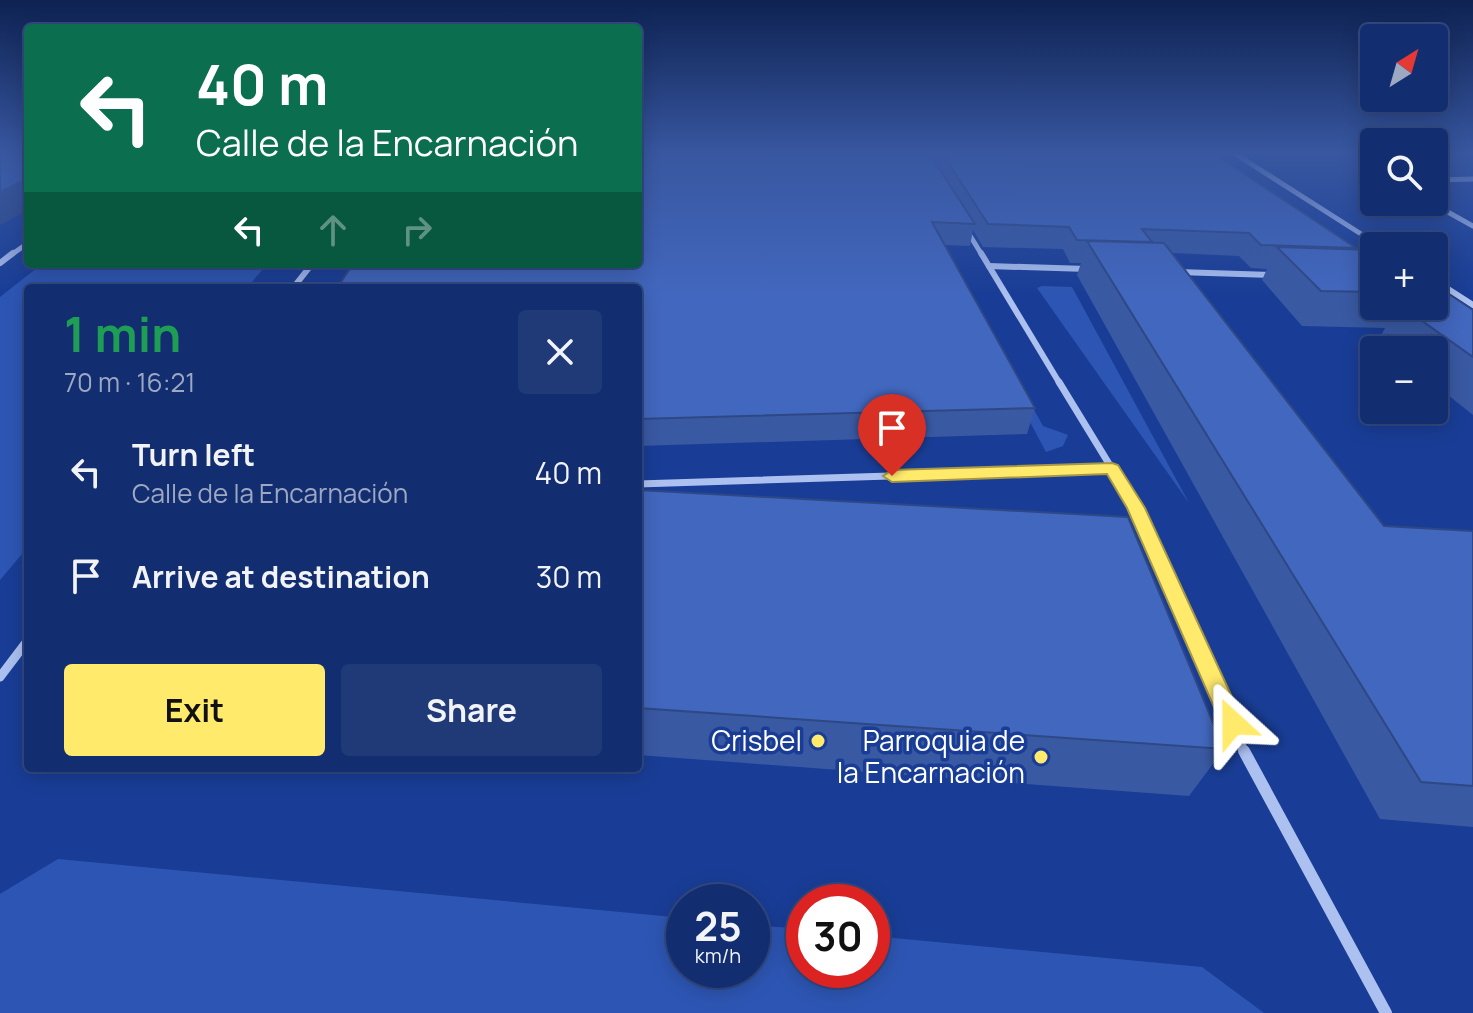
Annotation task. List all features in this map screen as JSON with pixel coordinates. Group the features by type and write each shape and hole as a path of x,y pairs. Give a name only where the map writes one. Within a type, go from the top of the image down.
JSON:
{"street":[{"path":"1308,200 1360,233"},
{"path":"1448,212 1473,226"},
{"path":"958,216 1136,508 1257,780 1386,1013"},
{"path":"0,263 24,246"},
{"path":"989,266 1097,269"},
{"path":"296,284 309,268"},
{"path":"1175,272 1283,275"},
{"path":"1448,289 1473,305"},
{"path":"642,484 1112,469"},
{"path":"0,677 24,645"}],"shaded area":[{"path":"937,248 945,248 1043,426 1068,435 1063,446 1046,452"},
{"path":"37,268 264,268 250,284 24,284 24,552 0,580 0,297"},
{"path":"1072,287 1189,503 1037,288"},
{"path":"58,859 666,916 666,988 770,988 770,926 786,928 786,988 890,988 890,938 1202,967 1264,1013 0,1013 0,894"}],"building":[{"path":"642,200 960,200 975,224 932,222 1035,408 642,419 642,284 340,284 350,268 642,268"},
{"path":"973,200 1284,200 1356,248 1261,245 1249,233 1142,229 1152,242 1077,240 1069,227 988,224"},
{"path":"1087,241 1164,243 1384,526 1473,531 1473,786 1421,782"},
{"path":"1277,247 1360,250 1360,292 1321,291"},
{"path":"1448,293 1473,310 1473,357 1448,339 1448,336 1421,320 1448,320"},
{"path":"642,490 1128,517 1224,749 642,708"}],"place":[{"name":"Crisbel","path":"818,741"},
{"name":"Parroquia de la Encarnación","path":"1041,757"}],"route":[{"path":"892,476 1112,469 1136,508 1233,723"}]}
